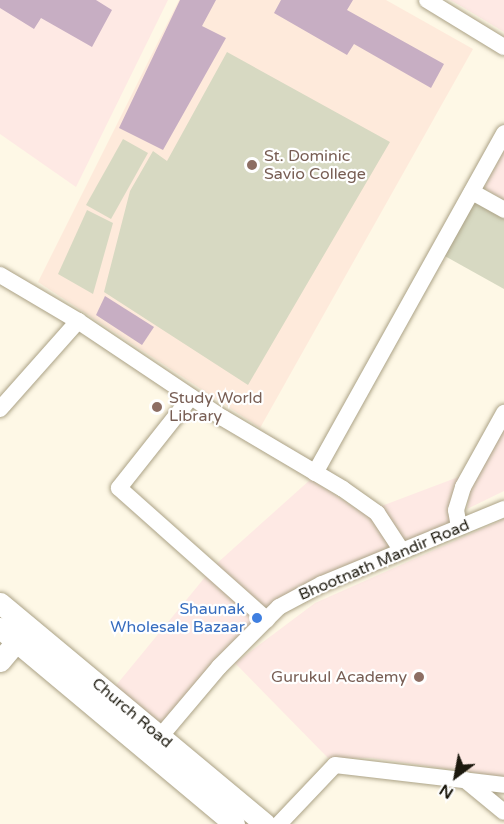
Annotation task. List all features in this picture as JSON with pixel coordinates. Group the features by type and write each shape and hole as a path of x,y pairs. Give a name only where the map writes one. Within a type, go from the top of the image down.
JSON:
{"street":[{"path":"428,0 504,47"},
{"path":"315,473 504,134"},
{"path":"472,192 504,210"},
{"path":"0,275 78,321 191,398 377,513 402,551"},
{"path":"0,409 78,321"},
{"path":"191,398 119,488 267,620"},
{"path":"459,528 456,510 463,487 504,413"},
{"name":"Bhootnath Mandir Road","path":"154,744 219,667 279,607 322,584 504,509"},
{"name":"Church Road","path":"0,603 9,629 154,744 265,824"},
{"path":"0,661 9,629"},
{"name":"Church Road","path":"154,744 234,824"},
{"path":"279,824 335,765 504,785"},
{"path":"465,780 504,812"}],"shaded area":[{"path":"0,0 168,0 76,187 0,134"},
{"name":"St. Dominic Savio College","path":"179,0 386,0 473,49 260,428 38,282"},
{"path":"450,0 504,0 504,32 459,5"},
{"path":"504,151 504,200 484,188"},
{"path":"504,424 504,491 467,509 471,485"},
{"path":"461,476 453,522 302,586 163,725 113,689 215,565 311,479 363,513"},
{"path":"504,519 504,777 371,758 328,758 235,663 315,603"}],"green space":[{"path":"227,52 390,142 248,385 104,292 130,191 153,151 167,161"},
{"path":"123,139 148,153 111,219 86,205"},
{"path":"476,200 504,216 504,289 443,255"},
{"path":"87,210 113,223 93,294 58,274"}],"building":[{"path":"0,0 96,0 112,10 92,47 41,18 34,29 0,8"},
{"path":"180,0 216,0 202,26 226,38 163,150 119,128"},
{"path":"281,0 353,0 347,10 444,64 431,88 354,44 347,55 274,13"},
{"path":"105,296 154,327 142,345 96,315"}],"place":[{"name":"St. Dominic Savio College","path":"252,165"},
{"name":"Study World Library","path":"157,407"},
{"name":"Shaunak Wholesale Bazaar","path":"257,618"},
{"name":"Gurukul Academy","path":"419,677"}]}
